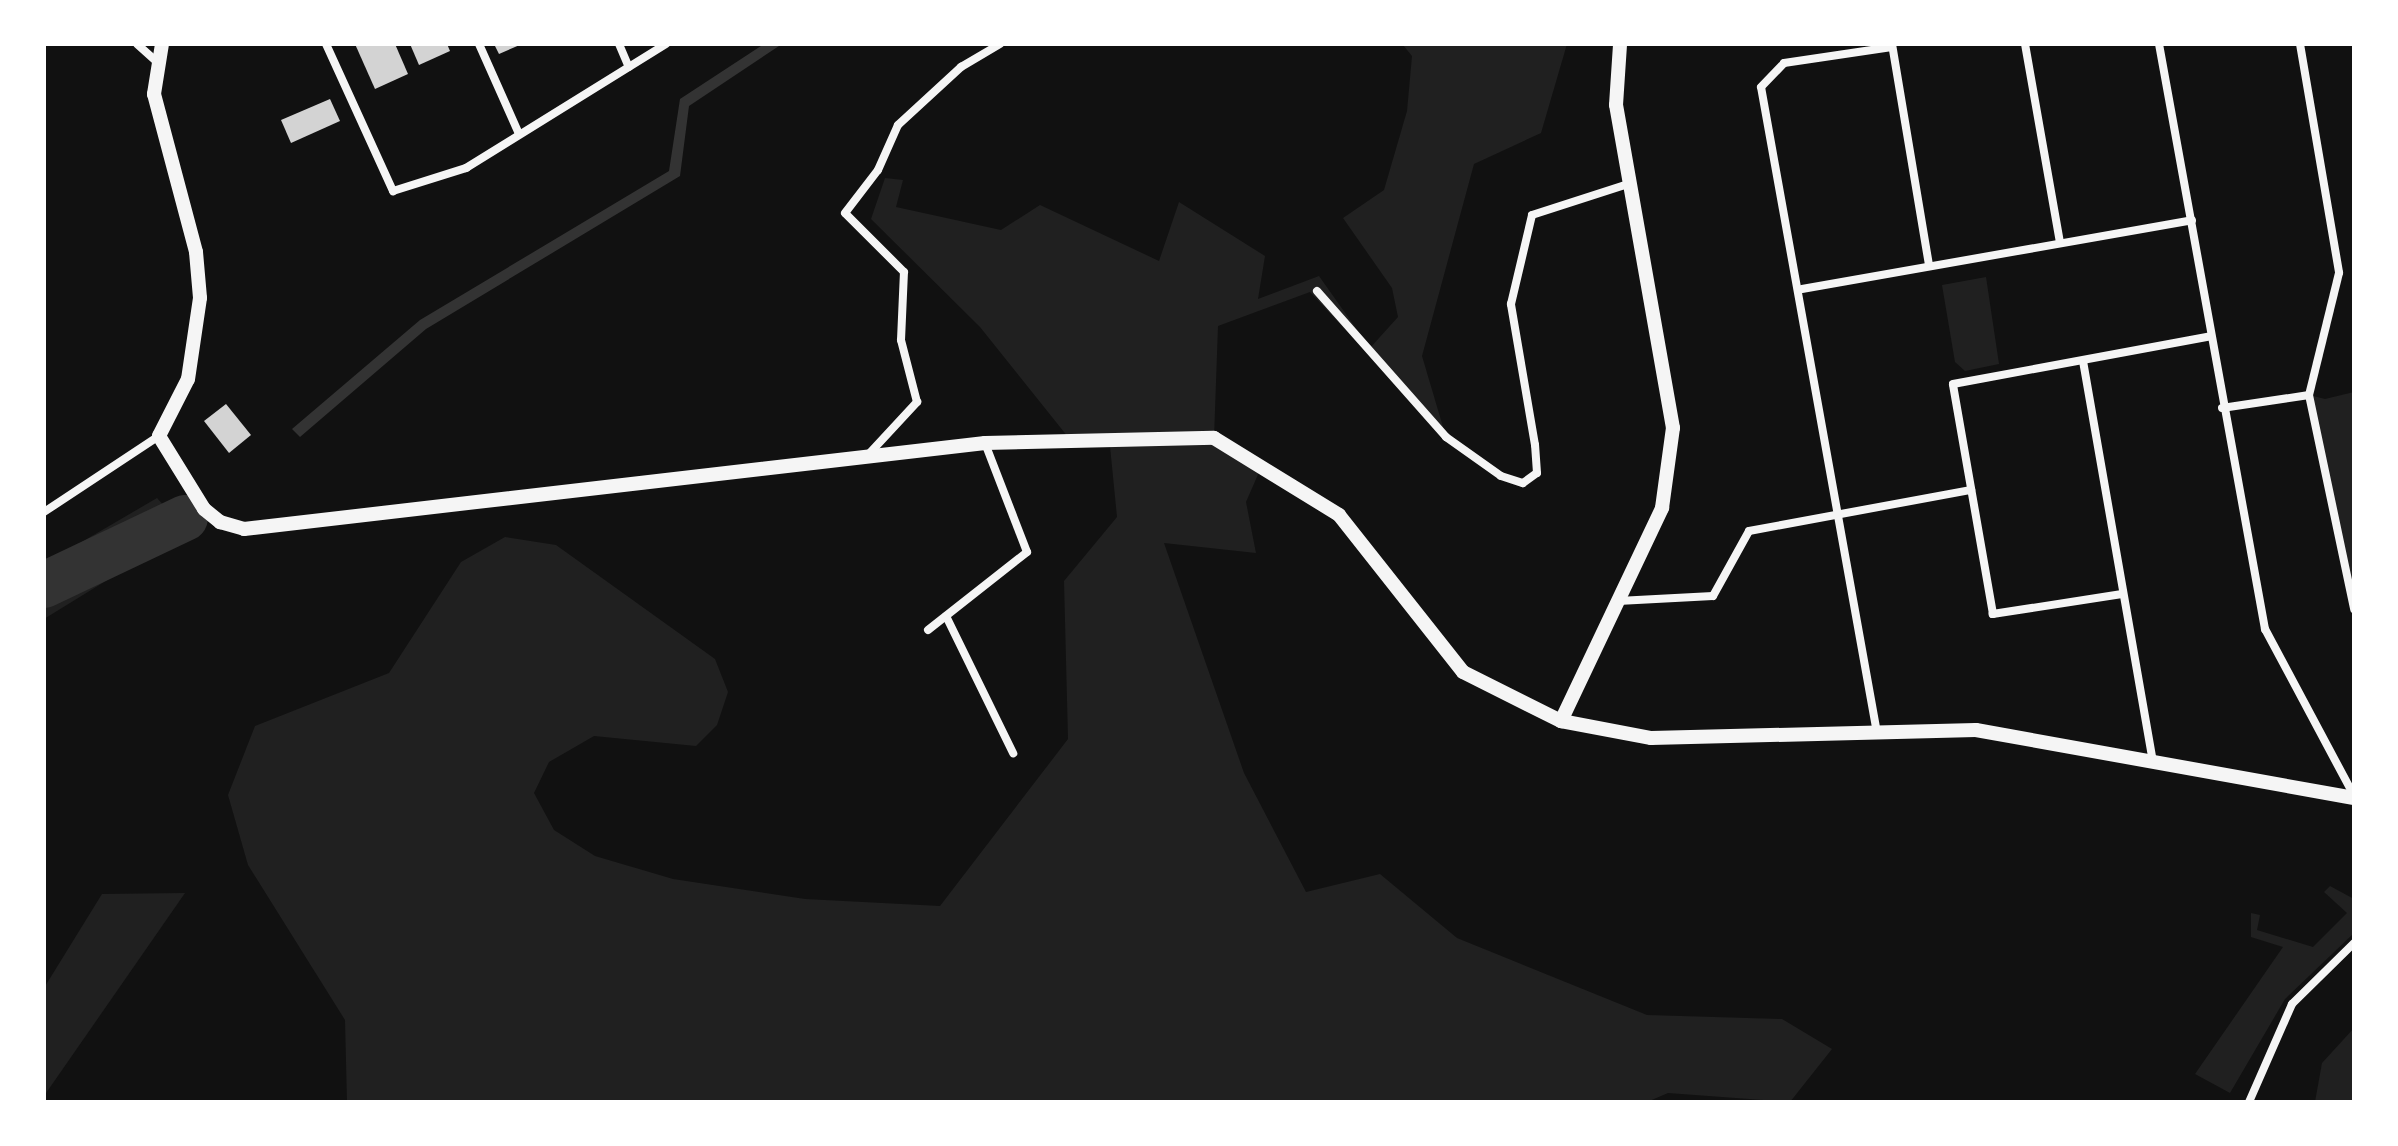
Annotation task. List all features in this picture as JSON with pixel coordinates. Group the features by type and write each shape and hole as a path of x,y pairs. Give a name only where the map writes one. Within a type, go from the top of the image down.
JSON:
{"street":[{"path":"137,44 155,60"},
{"path":"44,512 159,436 188,379 200,298 196,252 154,94 155,60 162,44"},
{"path":"326,44 393,191 466,168 666,44"},
{"path":"479,44 519,134"},
{"path":"619,44 629,67"},
{"path":"867,456 917,402 901,340 904,272 845,213 878,170 898,125 961,67 1000,44"},
{"path":"1561,721 1662,508 1673,428 1616,105 1620,44"},
{"path":"2025,44 2060,242"},
{"path":"2159,44 2192,220 2222,408 2265,629 2354,797"},
{"path":"2300,44 2339,273 2309,395 2354,609"},
{"path":"1877,733 1802,289 1761,87 1784,63 1892,45 1929,265"},
{"path":"1317,291 1446,437 1501,476 1523,483 1537,473 1511,304 1532,215 1628,184"},
{"path":"1802,289 2192,220"},
{"path":"2122,594 1993,614 1953,384 2211,336"},
{"path":"2083,361 2153,763"},
{"path":"2222,408 2309,395"},
{"path":"159,436 204,509 244,529 985,443 1214,438 1339,515 1463,672 1561,721 1651,738 1976,730 2354,797"},
{"path":"928,630 1027,552 985,443"},
{"path":"1617,601 1713,596 1749,531 1971,490"},
{"path":"946,616 1013,753"},
{"path":"2249,1102 2292,1004 2354,943"}],"shaded area":[{"path":"764,44 782,44 689,106 680,176 426,329 300,437 292,429 420,320 669,171 680,99"},
{"path":"1567,44 1541,133 1474,164 1422,356 1446,437 1310,292 1218,326 1214,438 1263,463 1246,502 1256,553 1164,543 1244,773 1306,892 1380,874 1457,938 1647,1015 1782,1019 1832,1049 1790,1102 1668,1093 1647,1102 347,1102 345,1020 248,865 228,795 255,726 389,673 461,562 505,537 556,545 715,659 728,692 717,725 696,746 594,736 549,762 534,793 554,830 595,856 673,879 805,899 940,906 1068,739 1064,581 1117,517 1109,436 1068,437 980,327 871,219 885,178 903,180 896,207 1001,230 1040,205 1159,261 1179,202 1265,256 1258,299 1319,276 1370,348 1398,317 1392,288 1343,218 1384,190 1407,111 1412,56 1403,45"},
{"path":"1986,277 1999,364 1965,371 1955,362 1942,285"},
{"path":"2354,392 2354,609 2309,395 2325,399"},
{"path":"157,498 187,531 44,619 44,564"},
{"path":"2330,886 2354,899 2354,933 2285,999 2230,1093 2195,1074 2283,947 2251,937 2251,913 2260,915 2257,930 2313,947 2347,913 2324,892"},
{"path":"185,893 44,1096 44,988 102,894"},
{"path":"2354,1028 2354,1102 2315,1102 2322,1063"}],"building":[{"path":"355,44 395,44 408,74 375,89"},
{"path":"410,44 447,44 450,51 419,65"},
{"path":"494,44 522,44 499,54"},
{"path":"330,99 340,121 291,143 281,120"},
{"path":"226,404 251,435 229,453 204,421"}],"waterway":[{"path":"44,585 185,518"}]}
